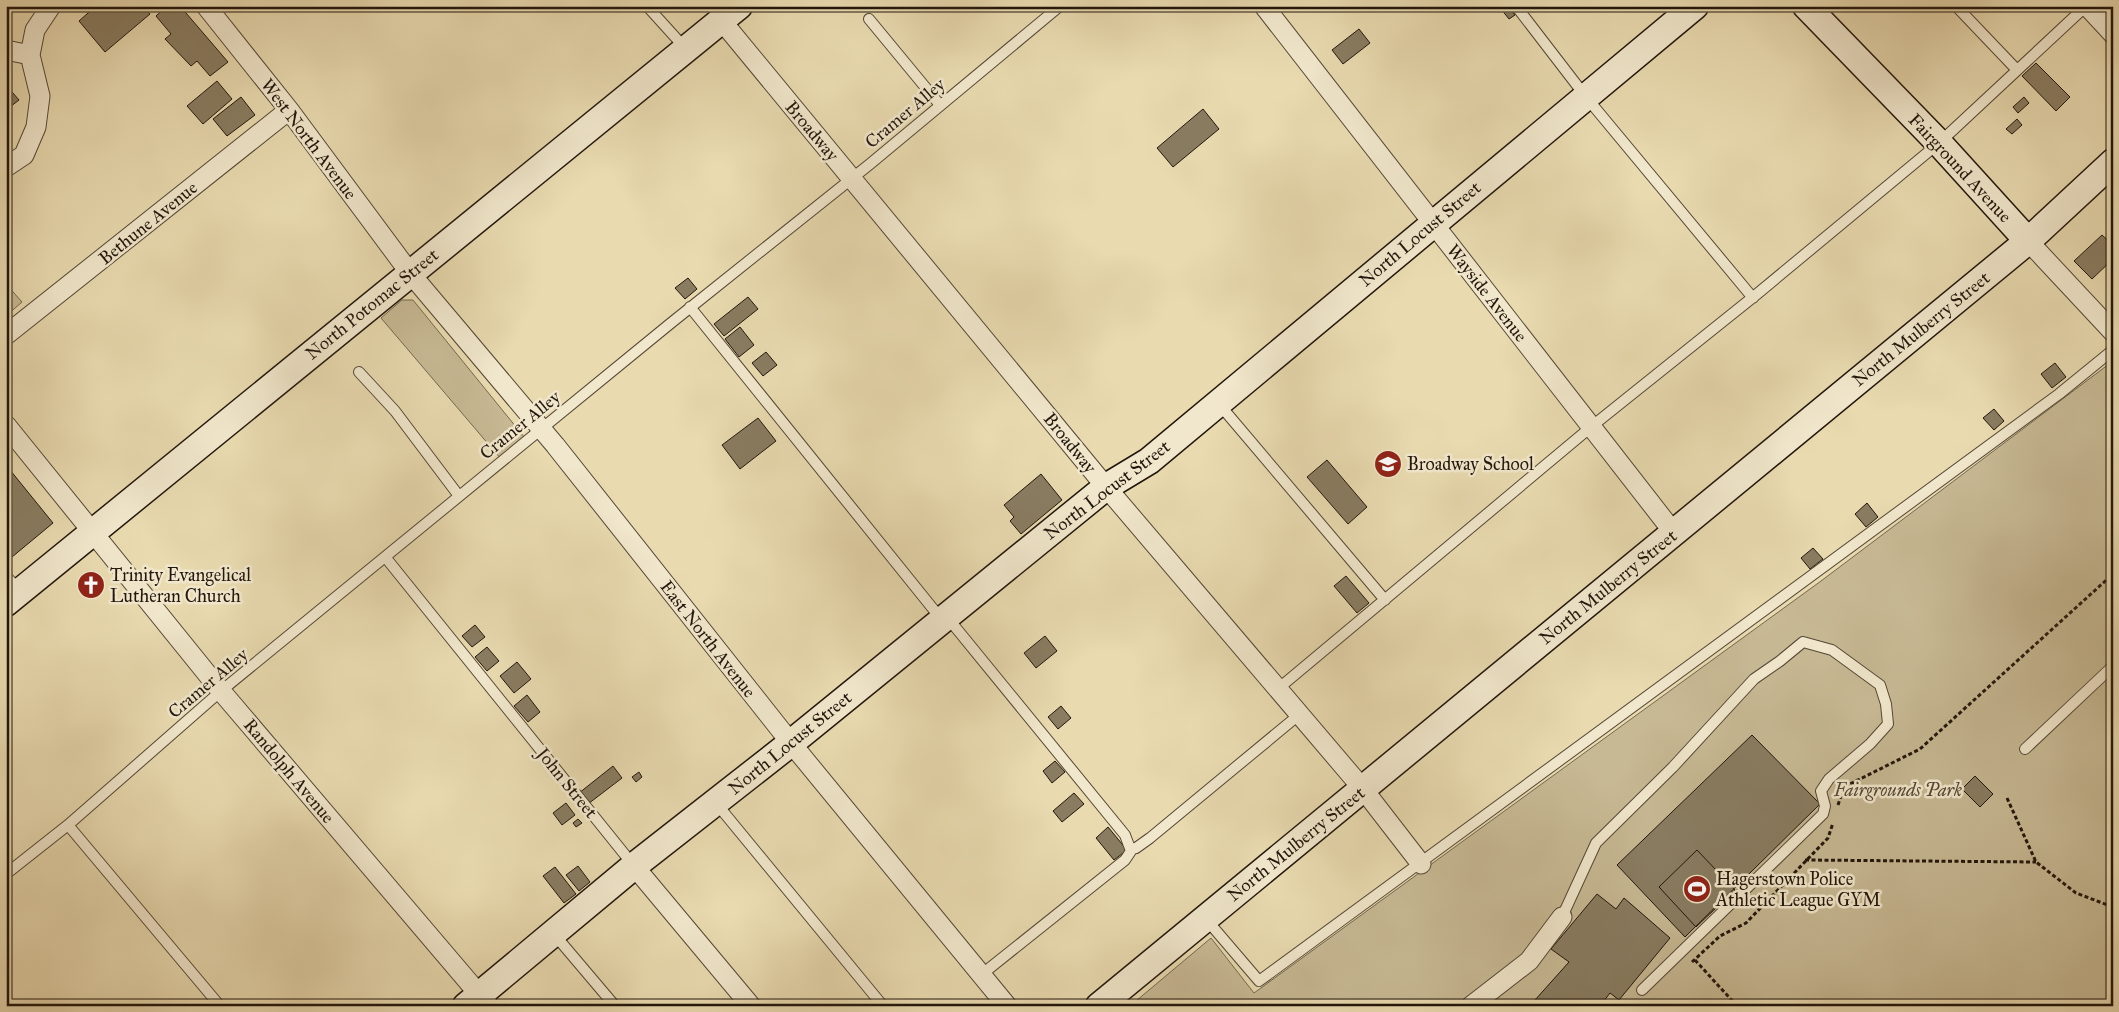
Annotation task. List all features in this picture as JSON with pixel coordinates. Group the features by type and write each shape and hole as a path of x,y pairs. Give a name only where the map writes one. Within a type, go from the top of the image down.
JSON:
{"main road":[{"name":"North Locust Street","path":"478,1002 553,933 634,866 791,743 1106,487 1149,461 1696,6"},
{"name":"Fairground Avenue","path":"1806,6 1939,143 2028,241"},
{"name":"North Potomac Street","path":"11,590 92,532 730,13"},
{"name":"North Mulberry Street","path":"1099,1006 2028,241 2113,162"}],"street":[{"path":"6,167 24,156 36,127 40,96 30,55 35,30 51,6"},
{"name":"Wayside Avenue","path":"1264,6 1674,533"},
{"path":"2086,6 2113,34"},
{"name":"West North Avenue","path":"211,8 410,273"},
{"name":"Broadway","path":"730,13 851,177 1106,487 1363,789 1421,864"},
{"path":"6,50 30,55"},
{"name":"Bethune Avenue","path":"6,335 289,110"},
{"name":"Fairground Avenue","path":"2028,241 2113,332"},
{"name":"East North Avenue","path":"410,273 541,429 791,743 1007,1006"},
{"name":"Randolph Avenue","path":"6,425 221,692 478,1002"},
{"name":"John Street","path":"634,866 751,1006"},
{"path":"1471,1006 1528,961 1562,917"}],"lane":[{"path":"647,6 686,49"},
{"name":"Cramer Alley","path":"6,874 68,825 221,692 459,496 1060,6"},
{"path":"1516,6 1586,97 1752,298"},
{"path":"1956,6 2017,70"},
{"path":"1279,688 1591,427 1752,298 1939,143 2086,6"},
{"path":"869,19 940,105"},
{"path":"690,307 944,618 1125,835 1131,849"},
{"path":"1206,918 1259,981 2052,400 2113,350"},
{"path":"359,372 395,412 459,496"},
{"path":"1218,403 1385,600"},
{"name":"John Street","path":"386,558 634,866"},
{"path":"1562,917 1596,843 1673,767 1754,678 1780,661 1803,642 1832,650 1880,685 1886,704 1888,724 1870,744 1828,779 1821,791 1826,806 1823,814 1642,990"},
{"path":"2025,749 2113,666"},
{"path":"981,975 1124,860 1131,849 1150,838 1300,714"},
{"path":"715,802 883,1006"},
{"path":"68,825 220,1006"},
{"path":"553,933 615,1006"}],"path":[{"path":"1837,810 1844,787 1920,749 2113,574"},
{"path":"2007,798 2036,862 2076,893 2113,907"},
{"path":"1737,1006 1695,960 1720,936 1746,923 1828,838 1834,819"},
{"path":"1805,860 2036,862"}],"green space":[{"path":"6,284 22,302 6,316"},
{"path":"402,300 413,300 525,438 501,459 381,318"},
{"name":"Fairgrounds Park","path":"2113,361 2113,1006 1130,1006 1211,938 1254,993 1821,581"}],"building":[{"path":"96,6 143,6 150,14 105,52 79,21"},
{"path":"167,6 180,6 228,62 210,76 197,61 191,66 165,39 171,34 156,16"},
{"path":"1504,6 1508,6 1515,15 1509,19 1501,9"},
{"path":"1359,29 1370,43 1343,64 1332,50"},
{"path":"2036,63 2070,97 2056,111 2022,76"},
{"path":"217,81 232,99 203,124 187,106"},
{"path":"6,85 19,100 6,110"},
{"path":"241,97 255,115 227,136 213,119"},
{"path":"2024,97 2029,103 2018,113 2013,107"},
{"path":"1203,109 1219,129 1173,167 1157,148"},
{"path":"2017,119 2022,125 2012,134 2006,129"},
{"path":"2102,235 2113,245 2113,259 2092,279 2074,261"},
{"path":"688,278 697,289 685,299 675,288"},
{"path":"748,297 758,309 724,336 714,324"},
{"path":"740,327 754,345 739,357 725,339"},
{"path":"766,352 777,365 763,376 752,363"},
{"path":"2055,363 2066,377 2052,388 2041,374"},
{"path":"1994,409 2004,421 1994,430 1983,418"},
{"path":"758,418 776,441 740,469 722,445"},
{"path":"1327,460 1367,507 1348,524 1307,477"},
{"path":"6,465 53,523 12,557 6,549"},
{"path":"1041,474 1062,500 1021,534 1010,521 1014,517 1004,505"},
{"path":"1867,503 1878,517 1866,527 1855,514"},
{"path":"1813,548 1823,559 1810,569 1801,558"},
{"path":"1346,576 1369,603 1357,613 1334,586"},
{"path":"475,625 485,637 472,647 462,636"},
{"path":"1045,636 1057,651 1036,668 1024,653"},
{"path":"487,647 499,661 487,671 475,657"},
{"path":"517,662 531,679 514,693 500,676"},
{"path":"527,695 540,712 528,722 514,706"},
{"path":"1061,706 1071,718 1058,729 1048,717"},
{"path":"1752,735 1820,804 1685,937 1617,865"},
{"path":"1055,761 1065,772 1052,783 1043,771"},
{"path":"613,766 622,778 588,804 579,793"},
{"path":"639,772 642,777 636,782 632,777"},
{"path":"1975,776 1993,794 1980,807 1962,789"},
{"path":"1074,793 1084,804 1062,822 1053,811"},
{"path":"566,803 575,815 562,825 553,813"},
{"path":"578,819 582,823 576,827 573,823"},
{"path":"1108,827 1127,850 1114,860 1096,838"},
{"name":"Hagerstown Police Athletic League GYM","path":"1697,850 1735,890 1696,927 1659,887"},
{"path":"578,866 590,882 579,891 566,875"},
{"path":"555,867 576,894 564,903 543,876"},
{"path":"1597,894 1616,909 1624,898 1670,938 1619,1000 1610,993 1600,1006 1542,1006 1535,1000 1569,962 1551,949"}],"place":[{"name":"Broadway School","path":"1388,464"},
{"name":"Trinity Evangelical Lutheran Church","path":"91,585"},
{"name":"Hagerstown Police Athletic League GYM","path":"1697,889"}]}
